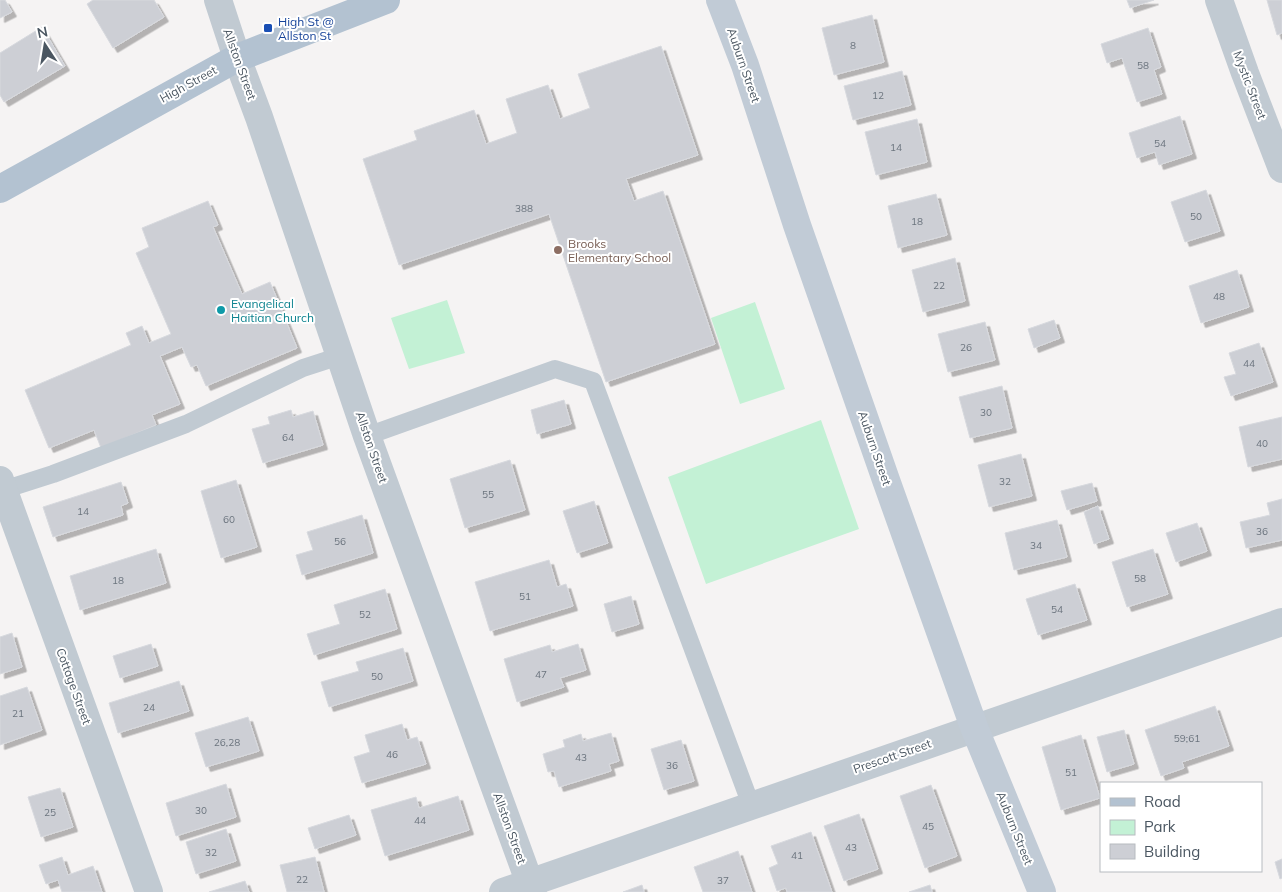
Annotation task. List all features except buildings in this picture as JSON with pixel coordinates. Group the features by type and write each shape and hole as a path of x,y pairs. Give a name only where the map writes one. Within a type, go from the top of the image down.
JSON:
{"main road":[{"name":"High Street","path":"0,189 236,58 386,0"}],"street":[{"name":"Allston Street","path":"218,0 236,58 259,117 367,436 532,887"},
{"name":"Auburn Street","path":"720,0 745,65 879,461 974,727 1042,892"},
{"name":"Mystic Street","path":"1219,0 1282,169"},
{"name":"Cottage Street","path":"2,485 148,892"},
{"name":"Prescott Street","path":"503,892 532,887 751,805 1282,622"}],"lane":[{"path":"2,485 53,474 186,424 303,368 340,356"},
{"path":"367,436 555,369 592,381 751,805"}],"green space":[{"path":"447,300 465,353 409,369 391,318"},
{"path":"755,302 785,389 740,404 711,318"},
{"path":"821,420 859,529 706,584 668,477"}],"place":[{"name":"High St @ Allston St","path":"268,28"},
{"name":"Brooks Elementary School","path":"558,250"},
{"name":"Evangelical Haitian Church","path":"221,310"}]}
